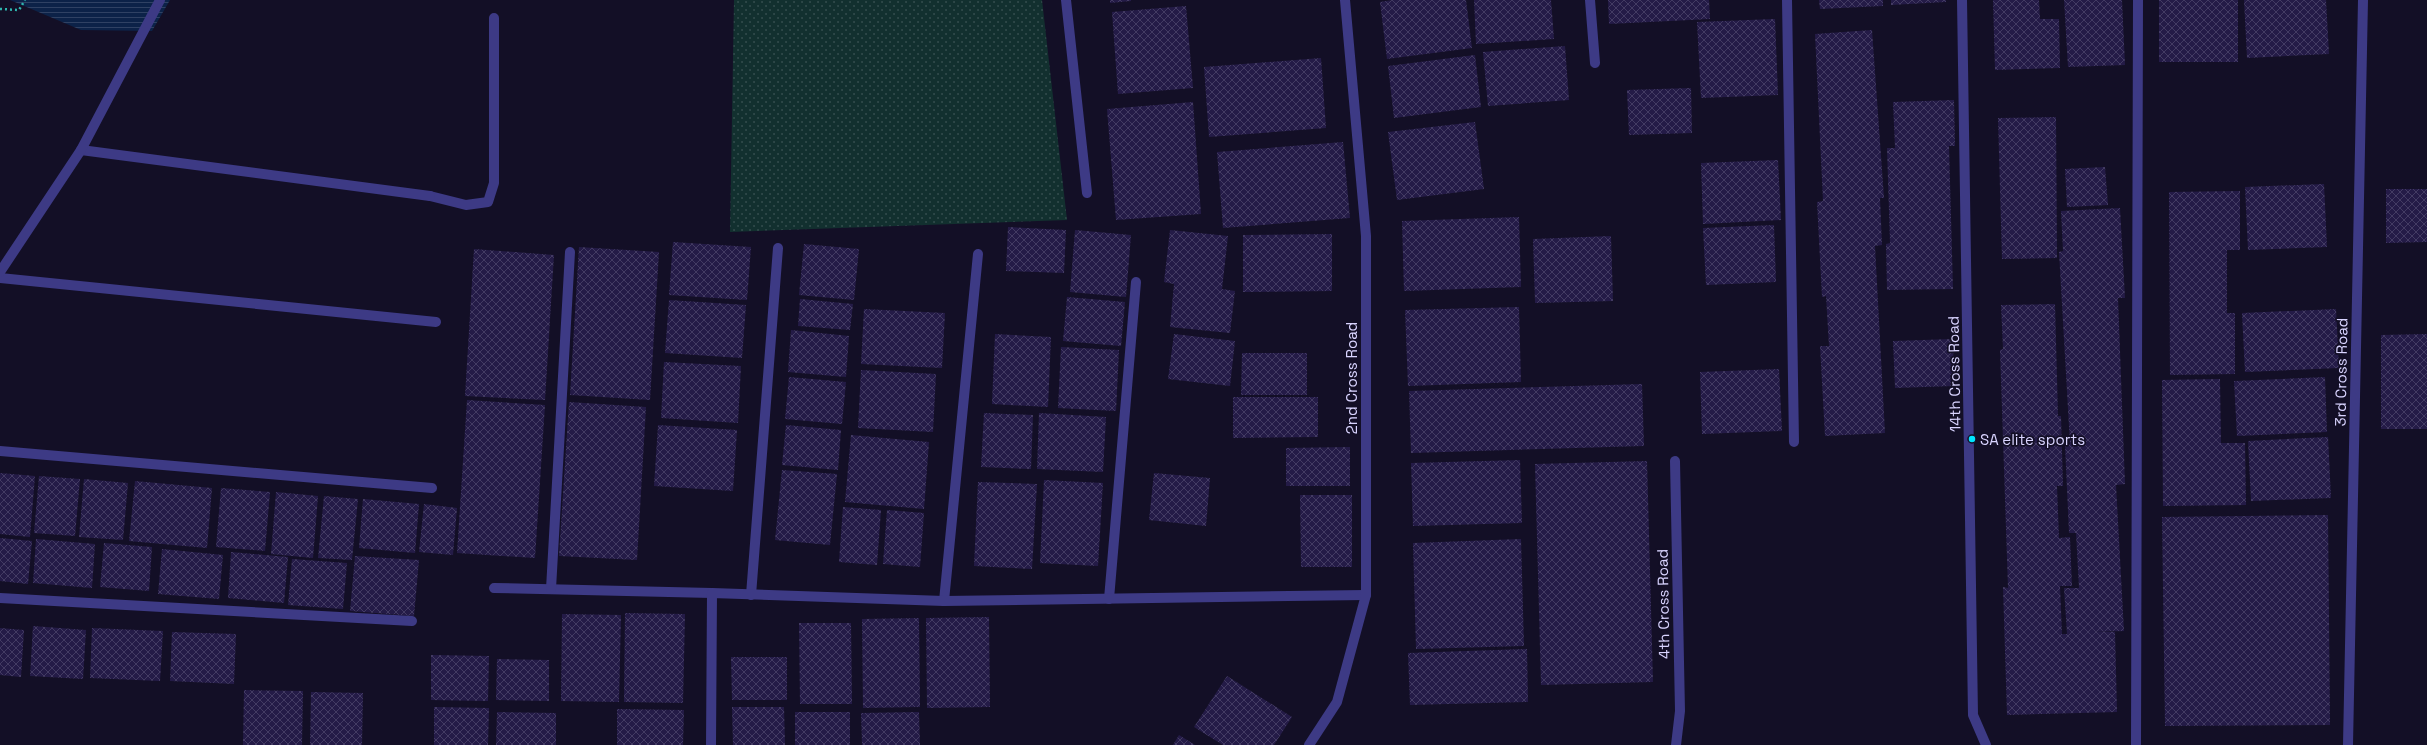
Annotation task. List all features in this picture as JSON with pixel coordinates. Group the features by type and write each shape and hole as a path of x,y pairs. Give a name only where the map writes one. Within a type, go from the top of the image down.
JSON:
{"street":[{"path":"0,272 81,150 160,0"},
{"path":"1066,0 1087,194"},
{"name":"2nd Cross Road","path":"1309,745 1337,702 1366,596 1366,236 1345,0"},
{"path":"1590,0 1595,63"},
{"path":"1787,0 1794,442"},
{"name":"14th Cross Road","path":"1962,0 1973,715 1986,745"},
{"path":"2136,745 2138,0"},
{"name":"3rd Cross Road","path":"2348,745 2363,0"},
{"path":"81,150 430,196 466,205 488,202 494,183 494,18"},
{"path":"751,595 778,248"},
{"path":"550,589 570,252"},
{"path":"944,601 978,254"},
{"path":"0,278 436,322"},
{"path":"1109,599 1136,282"},
{"path":"0,451 432,488"},
{"name":"4th Cross Road","path":"1675,461 1680,711 1676,745"},
{"path":"494,588 712,593 944,601 1366,596"},
{"path":"711,745 712,593"},
{"path":"0,598 412,621"}],"path":[{"path":"0,8 19,10 24,0"}],"green space":[{"path":"734,0 1042,0 1067,220 730,232"}],"water":[{"path":"10,0 170,0 152,31 81,30"}],"building":[{"path":"1110,0 1131,0 1131,1 1110,3"},
{"path":"1392,0 1466,0 1472,48 1387,59 1380,2"},
{"path":"1474,0 1551,0 1554,39 1476,44"},
{"path":"1608,0 1709,0 1710,19 1609,24"},
{"path":"1819,0 1883,0 1883,6 1820,9"},
{"path":"1891,0 1946,0 1946,2 1891,5"},
{"path":"1993,0 2039,0 2040,19 2059,19 2060,68 1995,70"},
{"path":"2064,0 2122,0 2125,65 2068,67"},
{"path":"2159,0 2238,0 2238,62 2159,62"},
{"path":"2244,0 2326,0 2329,54 2247,58"},
{"path":"1186,6 1193,88 1118,94 1112,12"},
{"path":"1775,19 1778,95 1701,98 1697,22"},
{"path":"1872,30 1884,198 1880,198 1882,245 1875,246 1885,433 1825,436 1820,346 1829,346 1826,296 1822,297 1817,202 1823,201 1815,34"},
{"path":"1565,46 1569,100 1488,106 1483,52"},
{"path":"1475,55 1481,107 1394,118 1388,66"},
{"path":"1321,58 1326,128 1209,137 1204,67"},
{"path":"1691,88 1692,133 1629,135 1627,90"},
{"path":"1954,100 1955,146 1949,146 1953,289 1887,290 1886,244 1890,243 1887,148 1895,148 1893,102"},
{"path":"1193,102 1201,214 1116,220 1107,109"},
{"path":"2056,117 2057,258 2002,259 1998,118"},
{"path":"1475,122 1484,189 1397,200 1388,132"},
{"path":"1343,142 1350,218 1223,228 1217,152"},
{"path":"1778,160 1781,220 1703,224 1701,163"},
{"path":"2105,167 2108,205 2067,207 2065,169"},
{"path":"2324,184 2327,247 2248,250 2245,187"},
{"path":"2386,189 2427,189 2427,242 2386,243"},
{"path":"2240,191 2240,250 2227,250 2227,313 2235,313 2235,374 2170,375 2169,192"},
{"path":"2120,208 2125,298 2118,298 2125,484 2116,485 2124,631 2094,632 2115,632 2117,712 2007,715 2003,587 2008,588 2000,350 2003,349 2001,305 2055,304 2058,416 2061,416 2063,486 2057,486 2059,538 2070,537 2072,586 2060,586 2062,634 2067,634 2064,588 2079,588 2076,533 2069,533 2065,445 2070,444 2059,252 2063,251 2061,211"},
{"path":"1519,217 1521,287 1404,291 1402,221"},
{"path":"1774,225 1776,282 1706,285 1703,228"},
{"path":"1008,227 1066,230 1064,273 1006,271"},
{"path":"1075,230 1131,235 1126,297 1070,292"},
{"path":"1170,230 1228,236 1222,289 1235,291 1230,333 1170,327 1174,284 1164,282"},
{"path":"1332,234 1332,291 1243,292 1243,235"},
{"path":"1611,236 1613,301 1535,303 1533,239"},
{"path":"673,242 751,247 747,300 669,295"},
{"path":"804,244 859,249 854,300 799,295"},
{"path":"579,247 659,252 650,400 570,395"},
{"path":"474,249 554,255 545,400 465,396"},
{"path":"1067,297 1125,302 1121,346 1063,341"},
{"path":"800,299 853,304 850,330 798,326"},
{"path":"669,300 746,305 742,358 665,353"},
{"path":"1519,307 1521,382 1408,386 1405,310"},
{"path":"864,309 945,313 942,368 861,364"},
{"path":"2336,309 2339,368 2245,372 2242,313"},
{"path":"791,330 849,336 846,377 788,372"},
{"path":"995,334 1051,337 1048,407 992,404"},
{"path":"1174,334 1235,341 1230,386 1168,379"},
{"path":"2427,334 2427,429 2381,429 2381,335"},
{"path":"1953,339 1954,386 1895,388 1893,341"},
{"path":"1061,347 1119,350 1116,411 1058,408"},
{"path":"1242,353 1307,353 1307,395 1241,395"},
{"path":"664,362 741,366 738,423 661,418"},
{"path":"1779,369 1782,431 1702,434 1700,372"},
{"path":"861,370 936,374 933,432 858,428"},
{"path":"789,377 846,382 842,424 785,419"},
{"path":"2325,377 2327,432 2237,436 2234,381"},
{"path":"2220,379 2221,443 2245,443 2246,505 2163,506 2162,380"},
{"path":"1642,384 1644,446 1411,453 1409,391"},
{"path":"1233,397 1318,397 1318,437 1233,438"},
{"path":"467,400 545,405 535,558 457,553"},
{"path":"569,402 646,407 637,560 559,556"},
{"path":"984,413 1033,415 1031,469 981,467"},
{"path":"1039,413 1106,417 1103,472 1037,469"},
{"path":"658,425 737,430 733,491 654,486"},
{"path":"786,425 841,430 838,470 782,465"},
{"path":"851,435 929,442 924,509 845,502"},
{"path":"2328,437 2331,498 2251,501 2248,441"},
{"path":"1350,447 1350,486 1286,486 1286,448"},
{"path":"1520,460 1522,523 1413,526 1411,463"},
{"path":"1647,461 1653,682 1541,685 1535,464"},
{"path":"782,470 837,474 830,545 775,540"},
{"path":"0,473 35,476 30,537 0,534"},
{"path":"1154,473 1210,478 1206,526 1149,520"},
{"path":"39,476 80,479 75,536 34,533"},
{"path":"84,479 128,483 123,540 79,537"},
{"path":"1044,480 1103,483 1098,566 1040,563"},
{"path":"135,481 212,488 207,548 129,541"},
{"path":"978,482 1037,484 1032,569 974,566"},
{"path":"221,488 270,492 265,551 216,547"},
{"path":"276,492 318,496 313,558 271,554"},
{"path":"1300,495 1352,495 1352,567 1301,567"},
{"path":"324,496 358,499 352,560 318,558"},
{"path":"363,499 419,504 415,553 359,548"},
{"path":"424,504 457,508 453,555 419,552"},
{"path":"843,507 881,510 877,565 839,562"},
{"path":"887,510 924,513 920,567 883,564"},
{"path":"2328,515 2330,725 2165,726 2162,517"},
{"path":"0,538 32,541 28,584 0,581"},
{"path":"36,539 95,544 92,588 33,583"},
{"path":"1521,539 1524,646 1416,649 1413,543"},
{"path":"104,543 152,547 149,591 100,587"},
{"path":"162,549 223,555 219,599 158,594"},
{"path":"231,552 288,557 284,603 228,598"},
{"path":"355,556 419,560 414,616 350,611"},
{"path":"292,559 347,563 343,609 288,605"},
{"path":"625,613 685,614 683,703 624,702"},
{"path":"562,614 621,615 619,702 561,701"},
{"path":"989,617 990,707 927,708 926,618"},
{"path":"919,618 920,707 863,708 862,619"},
{"path":"799,623 851,623 852,704 800,704"},
{"path":"33,626 86,630 83,679 30,676"},
{"path":"0,628 24,630 21,677 0,675"},
{"path":"92,628 163,631 160,681 90,678"},
{"path":"172,632 236,634 234,684 170,681"},
{"path":"1527,649 1528,702 1410,705 1408,653"},
{"path":"431,655 489,656 488,701 431,700"},
{"path":"731,657 787,657 787,700 732,700"},
{"path":"497,659 549,660 549,701 496,700"},
{"path":"1227,676 1292,717 1274,745 1223,745 1194,727"},
{"path":"244,690 303,691 302,745 243,745"},
{"path":"311,692 363,693 362,745 310,745"},
{"path":"434,707 489,708 488,745 434,745"},
{"path":"732,707 784,707 785,745 733,745"},
{"path":"617,709 684,710 683,745 617,745"},
{"path":"497,712 556,713 556,745 496,745"},
{"path":"795,712 850,712 850,745 795,745"},
{"path":"919,712 920,745 862,745 861,713"},
{"path":"1179,735 1195,745 1173,745"}],"place":[{"name":"SA elite sports","path":"1972,439"}]}
